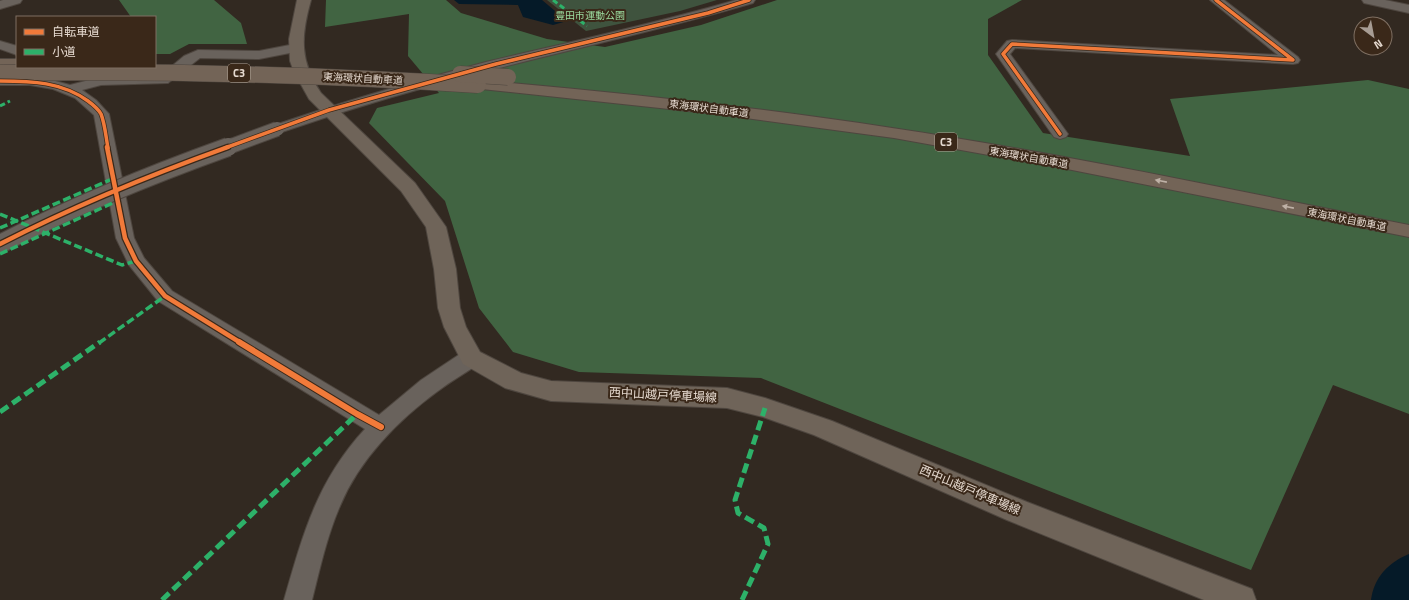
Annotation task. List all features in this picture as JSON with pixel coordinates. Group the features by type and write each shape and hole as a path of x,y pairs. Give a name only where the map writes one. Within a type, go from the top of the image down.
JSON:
{"highway":[{"name":"東海環状自動車道","path":"156,62 319,66 508,77 653,91 776,106 946,131 1132,163 1409,217"},
{"path":"0,64 16,64"},
{"name":"東海環状自動車道","path":"0,73 86,71 214,72 307,75 478,85 720,109 923,138 1122,173 1409,231"}],"main road":[{"path":"304,0 295,48 299,67 306,83 329,110 408,187 436,227 445,269 449,308 455,327 471,358"},
{"name":"西中山越戸停車場線","path":"471,358 514,381 551,391 727,398 765,408 823,428 1017,511 1241,600"}],"street":[{"path":"0,6 16,0"},
{"path":"0,244 45,221 156,173 329,110 496,64 708,13 749,0"},
{"path":"1060,134 1004,54 1012,44 1293,60 1216,0"},
{"path":"1368,0 1409,10"},
{"path":"0,45 16,51"},
{"path":"71,89 101,81 163,80 170,77 192,56 198,54 259,55 295,48"},
{"path":"28,80 40,68"},
{"path":"0,81 28,80 71,89 93,104 101,114 125,238 136,261 165,296 357,414 381,427"},
{"path":"298,600 318,530 333,492 354,459 381,427 423,390 471,358"}],"green space":[{"path":"119,0 214,0 241,23 247,44 189,44 170,54 156,54 156,16 130,16"},
{"path":"326,0 446,0 461,13 547,39 605,47 701,25 777,0 1022,0 988,19 988,55 1043,133 1190,156 1170,99 1368,80 1409,89 1409,414 1333,385 1251,570 761,378 579,372 513,352 479,308 445,201 369,123 377,108 439,93 408,56 409,14 325,27"},
{"name":"豊田市運動公園","path":"547,0 717,0 680,11 586,31"}],"water":[{"path":"454,0 542,0 567,21 553,25 523,17 518,5 459,4"}],"waterway":[{"path":"1391,600 1392,591 1409,573"}],"marked path":[{"path":"553,0 587,26"},
{"path":"0,106 10,101"},
{"path":"0,228 112,179"},
{"path":"0,254 117,201"},
{"path":"0,214 122,265 136,261"},
{"path":"0,412 165,296"},
{"path":"742,600 768,544 764,528 738,513 735,500 765,408"},
{"path":"162,600 357,414"}],"cycle path":[{"path":"0,244 45,221 156,173 329,110 496,64 708,13 749,0"},
{"path":"1060,134 1003,54 1012,44 1293,60 1216,0"},
{"path":"0,81 42,82 68,89 91,103 101,114 125,238 136,261 165,296 357,414 381,427"}]}
